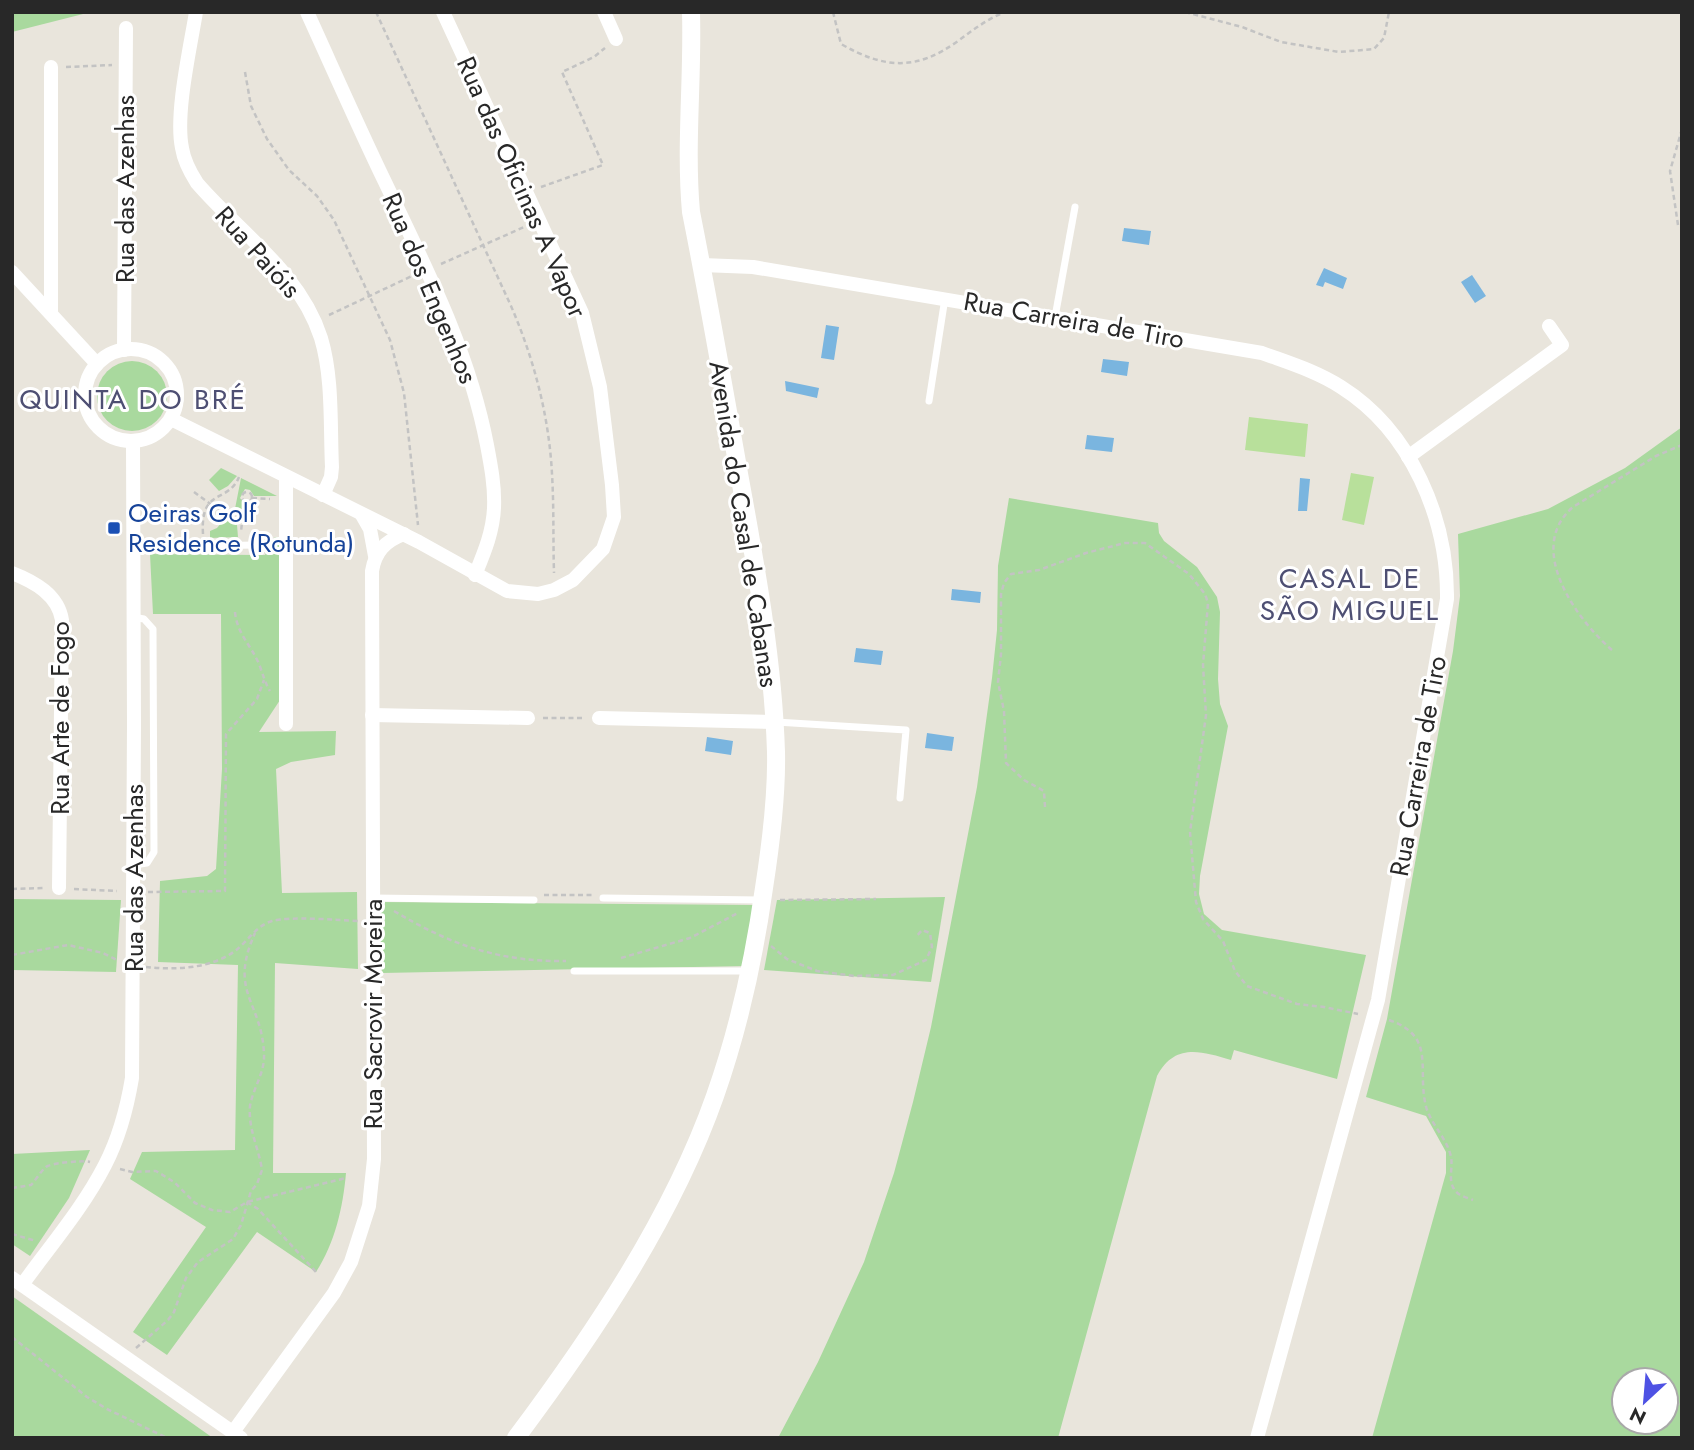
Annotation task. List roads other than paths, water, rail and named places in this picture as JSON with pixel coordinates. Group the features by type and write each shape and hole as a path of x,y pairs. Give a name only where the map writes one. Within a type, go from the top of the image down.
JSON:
{"street":[{"name":"Rua Paióis","path":"196,12 181,115 182,148 188,168 197,183 289,279 321,338 329,394 332,467 331,477 323,495"},
{"name":"Rua dos Engenhos","path":"307,12 436,289 471,377 494,483 494,506 488,544 475,575"},
{"name":"Rua das Oficinas A Vapor","path":"171,419 404,534 475,575 508,590 522,594 538,594 554,590 573,580 603,549 614,517 612,485 600,387 582,313 443,12"},
{"path":"604,12 616,39"},
{"name":"Avenida do Casal de Cabanas","path":"516,1438 569,1367 662,1215 714,1098 751,971 763,900 775,799 774,722 758,576 691,212 687,162 691,12"},
{"name":"Rua das Azenhas","path":"124,350 126,28"},
{"path":"51,66 51,313"},
{"name":"Rua Carreira de Tiro","path":"702,265 753,267 1262,353 1311,370 1361,402 1397,441 1429,497 1437,520 1445,562 1447,599 1382,974 1373,1017 1257,1438"},
{"path":"13,276 97,364"},
{"path":"1408,457 1562,345 1549,326"},
{"path":"124,350 146,352 166,365 172,374 177,397 171,419 158,433 133,442 108,436 98,428 90,418 85,394 87,381 97,364 113,353 124,350"},
{"name":"Rua das Azenhas","path":"17,1281 51,1245 105,1165 123,1118 132,1078 133,442"},
{"path":"286,477 286,724"},
{"name":"Rua Sacrovir Moreira","path":"237,1435 334,1293 351,1262 369,1206 374,1159 374,556 370,529 361,513"},
{"path":"374,556 389,542 404,534"},
{"name":"Rua Arte de Fogo","path":"12,573 49,594 61,609 59,888"},
{"path":"372,715 528,718"},
{"path":"599,718 774,722"},
{"path":"17,1281 237,1435"}],"lane":[{"path":"1055,317 1075,207"},
{"path":"929,401 945,298"},
{"path":"133,547 264,545"},
{"path":"774,722 906,730 900,799"},
{"path":"373,898 534,900"},
{"path":"603,898 763,900"},
{"path":"574,971 751,971"}],"water":[{"path":"1124,228 1151,231 1149,245 1122,241"},
{"path":"1324,268 1347,278 1343,289 1325,282 1323,287 1316,285"},
{"path":"1472,275 1486,296 1475,303 1461,282"},
{"path":"826,325 839,327 834,360 821,358"},
{"path":"1103,359 1129,362 1127,376 1101,372"},
{"path":"785,381 819,388 817,398 786,391"},
{"path":"1087,435 1114,438 1112,452 1085,449"},
{"path":"1300,478 1310,479 1307,511 1298,511"},
{"path":"952,589 981,592 980,603 951,600"},
{"path":"856,648 883,651 881,665 854,662"},
{"path":"927,733 954,737 952,751 925,748"},
{"path":"707,737 733,741 731,755 705,751"}],"place":[{"name":"Oeiras Golf Residence (Rotunda)","path":"114,528"}],"district":[{"name":"QUINTA DO BRÉ","path":"133,399"},
{"name":"CASAL DE SÃO MIGUEL","path":"1350,594"}]}
